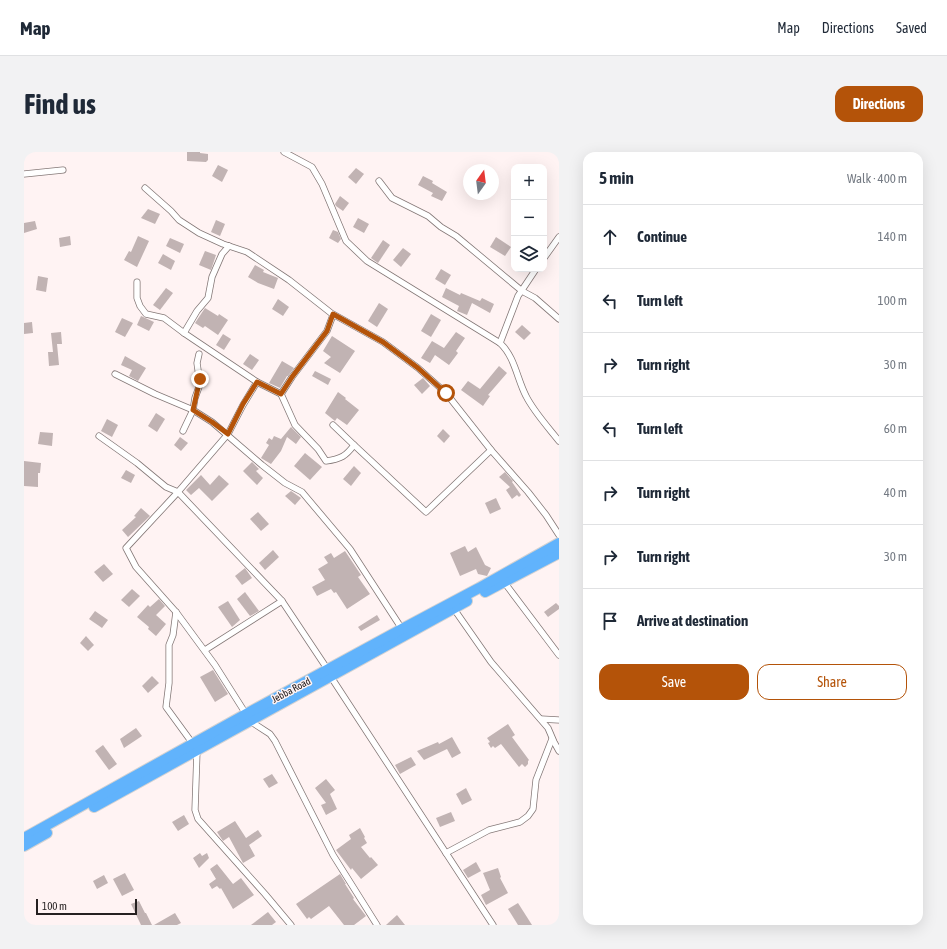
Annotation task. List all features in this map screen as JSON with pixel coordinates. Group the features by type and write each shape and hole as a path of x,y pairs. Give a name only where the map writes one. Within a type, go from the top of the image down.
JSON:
{"highway":[{"name":"Jebba Road","path":"329,674 402,629 559,543"},
{"name":"Jebba Road","path":"24,846 248,717 559,553"},
{"name":"Jebba Road","path":"24,838 195,748"}],"street":[{"path":"284,152 312,167 322,184 346,241 367,261 500,343 506,349 510,355 526,397 559,441"},
{"path":"24,174 63,170"},
{"path":"379,181 392,198 428,216 441,227 456,236 522,291 534,298 559,319"},
{"path":"145,188 179,220 199,233 229,246 248,252 289,280 333,314 383,342 418,368 446,393 491,450 528,492 559,535"},
{"path":"547,254 559,237"},
{"path":"184,333 197,311 208,298 212,277 222,254 229,246"},
{"path":"500,343 518,296 534,272"},
{"path":"137,282 137,298 140,306 146,314 164,318 257,382 281,394 295,425 318,449 326,461 336,460 347,455 354,445"},
{"path":"281,394 327,331 333,314"},
{"path":"183,431 193,410 200,384 197,363 199,354"},
{"path":"115,374 155,394 193,410 228,434 262,465 285,483 302,492 350,549 402,629"},
{"path":"257,382 243,404 228,434 178,492 126,548 136,567 176,612 205,650 248,717 270,734 275,741 333,855 377,925"},
{"path":"333,425 426,512 491,450"},
{"path":"99,436 137,463 166,487 178,492 282,601 493,925"},
{"path":"504,582 559,655"},
{"path":"205,650 282,601"},
{"path":"454,609 491,662 548,728 559,751"},
{"path":"176,612 173,635 169,645 169,683 166,707 195,748 194,810 198,819 265,894 290,925"},
{"path":"541,720 559,720"},
{"path":"446,853 489,830 520,822 528,816 533,809 536,780 552,739"}],"building":[{"path":"187,152 200,152 208,154 208,160 206,162 187,161"},
{"path":"218,165 228,170 222,182 212,176"},
{"path":"356,168 364,174 356,184 348,177"},
{"path":"423,176 433,181 432,183 447,192 442,201 431,196 433,193 418,185"},
{"path":"340,196 349,203 343,211 335,204"},
{"path":"148,209 160,214 155,224 141,218"},
{"path":"358,218 369,224 364,233 353,227"},
{"path":"216,220 225,224 220,236 211,232"},
{"path":"35,221 37,229 24,233 24,223"},
{"path":"333,230 338,232 341,239 338,243 329,238"},
{"path":"70,236 71,245 60,247 59,238"},
{"path":"138,236 149,241 137,267 124,260 129,251 131,252"},
{"path":"496,237 511,247 505,256 490,247"},
{"path":"170,238 184,244 180,253 166,246"},
{"path":"383,240 390,245 378,263 371,258"},
{"path":"403,248 411,254 401,267 393,260"},
{"path":"205,251 216,255 211,270 199,265"},
{"path":"163,254 175,261 171,270 158,263"},
{"path":"255,265 264,270 263,272 278,278 274,289 258,283 248,277"},
{"path":"441,269 451,275 445,285 435,279"},
{"path":"38,276 48,278 46,292 36,290"},
{"path":"166,288 173,293 160,310 153,305"},
{"path":"446,288 460,295 461,293 480,301 482,298 494,304 490,313 472,303 467,315 457,311 459,306 442,297"},
{"path":"278,299 289,307 283,316 272,309"},
{"path":"379,303 388,309 377,327 368,321"},
{"path":"205,308 228,320 218,335 205,326 203,328 195,323"},
{"path":"431,314 441,320 431,337 421,331"},
{"path":"141,316 154,322 149,331 137,325"},
{"path":"122,318 133,323 125,337 115,332"},
{"path":"32,322 33,333 24,334 24,323"},
{"path":"522,325 531,333 524,340 515,332"},
{"path":"61,332 62,344 57,344 59,365 49,366 48,352 53,352 51,333"},
{"path":"456,332 465,338 456,351 458,353 449,365 435,355 430,363 421,358 432,341 444,348"},
{"path":"223,334 231,339 224,350 216,345"},
{"path":"332,336 355,351 340,373 324,363 331,357 323,351"},
{"path":"250,354 259,360 252,370 243,364"},
{"path":"125,356 146,368 138,381 129,376 132,370 121,365"},
{"path":"282,361 294,368 280,388 269,383"},
{"path":"499,366 507,373 488,395 490,396 483,406 461,390 468,381 480,389"},
{"path":"315,371 331,379 328,385 312,376"},
{"path":"423,378 430,386 422,394 414,385"},
{"path":"338,392 359,410 347,425 337,418 335,421 325,413"},
{"path":"156,413 165,419 157,432 148,426"},
{"path":"107,419 118,425 112,437 101,431"},
{"path":"291,427 301,437 296,444 287,437 281,451 271,464 261,458 269,445 266,443 269,438 272,440 274,436 281,439"},
{"path":"443,429 450,436 444,443 437,436"},
{"path":"40,432 53,433 52,446 38,444"},
{"path":"180,437 188,443 181,451 174,445"},
{"path":"305,453 322,467 310,480 294,466"},
{"path":"24,461 41,463 40,473 38,473 38,487 24,486"},
{"path":"252,462 259,469 256,471 263,478 257,485 243,471"},
{"path":"354,466 361,473 351,486 343,479"},
{"path":"126,470 135,475 131,483 121,478"},
{"path":"505,472 513,481 512,482 521,495 519,497 517,495 512,499 506,490 510,487 499,477"},
{"path":"201,475 210,485 219,475 229,484 212,501 199,488 191,495 186,490"},
{"path":"291,491 301,498 295,505 285,496"},
{"path":"496,498 501,509 490,514 485,503"},
{"path":"141,508 150,516 128,537 122,530 136,517 134,516"},
{"path":"258,512 269,524 261,531 250,519"},
{"path":"465,546 468,552 476,547 485,565 491,568 487,576 478,574 476,569 460,576 450,553"},
{"path":"273,550 279,557 265,570 259,563"},
{"path":"345,551 361,575 358,577 370,594 347,609 336,592 334,593 331,589 317,596 312,587 325,580 318,569 328,563 324,557 331,553 334,558"},
{"path":"104,564 113,574 103,582 94,572"},
{"path":"245,568 252,578 242,585 235,576"},
{"path":"132,589 140,596 129,607 121,600"},
{"path":"245,592 259,611 250,616 237,599"},
{"path":"159,599 165,606 156,615 166,624 156,636 148,629 149,627 137,617 148,605 150,607"},
{"path":"228,601 240,620 232,627 218,607"},
{"path":"556,603 559,606 559,609 548,617 544,612"},
{"path":"95,611 108,620 102,628 89,619"},
{"path":"377,615 380,620 361,631 358,627"},
{"path":"86,636 94,645 88,651 80,643"},
{"path":"213,670 228,694 215,702 200,677"},
{"path":"152,676 159,683 148,693 142,686"},
{"path":"508,724 515,735 512,737 529,760 525,767 522,764 519,767 501,744 495,748 493,746 491,748 488,743 490,742 487,738"},
{"path":"136,728 142,736 124,748 120,739"},
{"path":"452,737 461,753 452,758 447,749 424,760 417,751 438,742 439,744"},
{"path":"103,745 117,764 109,770 95,751"},
{"path":"411,757 416,765 400,774 395,765"},
{"path":"272,774 278,783 269,788 263,779"},
{"path":"326,779 335,790 330,794 337,809 326,815 321,805 326,803 315,788"},
{"path":"466,788 472,800 462,805 456,794"},
{"path":"451,812 455,821 440,827 436,818"},
{"path":"184,815 189,824 178,831 172,822"},
{"path":"235,821 246,838 258,830 262,836 249,845 255,856 243,863 229,837 223,841 217,832"},
{"path":"360,828 367,843 361,847 378,865 361,879 352,868 351,870 336,850 351,839 349,835"},
{"path":"200,853 202,856 207,853 209,858 199,868 193,858"},
{"path":"476,862 481,871 468,878 463,870"},
{"path":"217,864 233,884 241,878 254,895 233,909 221,888 220,889 217,886 212,889 209,884 216,879 210,869"},
{"path":"498,868 500,878 508,893 486,905 481,895 490,890 483,873"},
{"path":"125,873 134,890 122,896 113,879"},
{"path":"340,874 354,898 353,899 366,916 354,925 344,925 329,906 311,919 309,917 307,919 296,904"},
{"path":"104,875 108,883 97,889 93,881"},
{"path":"139,901 152,925 141,925 131,904"},
{"path":"518,903 532,925 518,925 508,909"},
{"path":"268,912 276,922 272,925 251,925"},
{"path":"175,913 181,923 177,925 154,925"},
{"path":"397,915 405,925 386,925"}],"route":[{"path":"200,379 193,410 228,434 243,404 257,382 281,394 327,331 333,314 383,342 418,368 446,393"}]}
